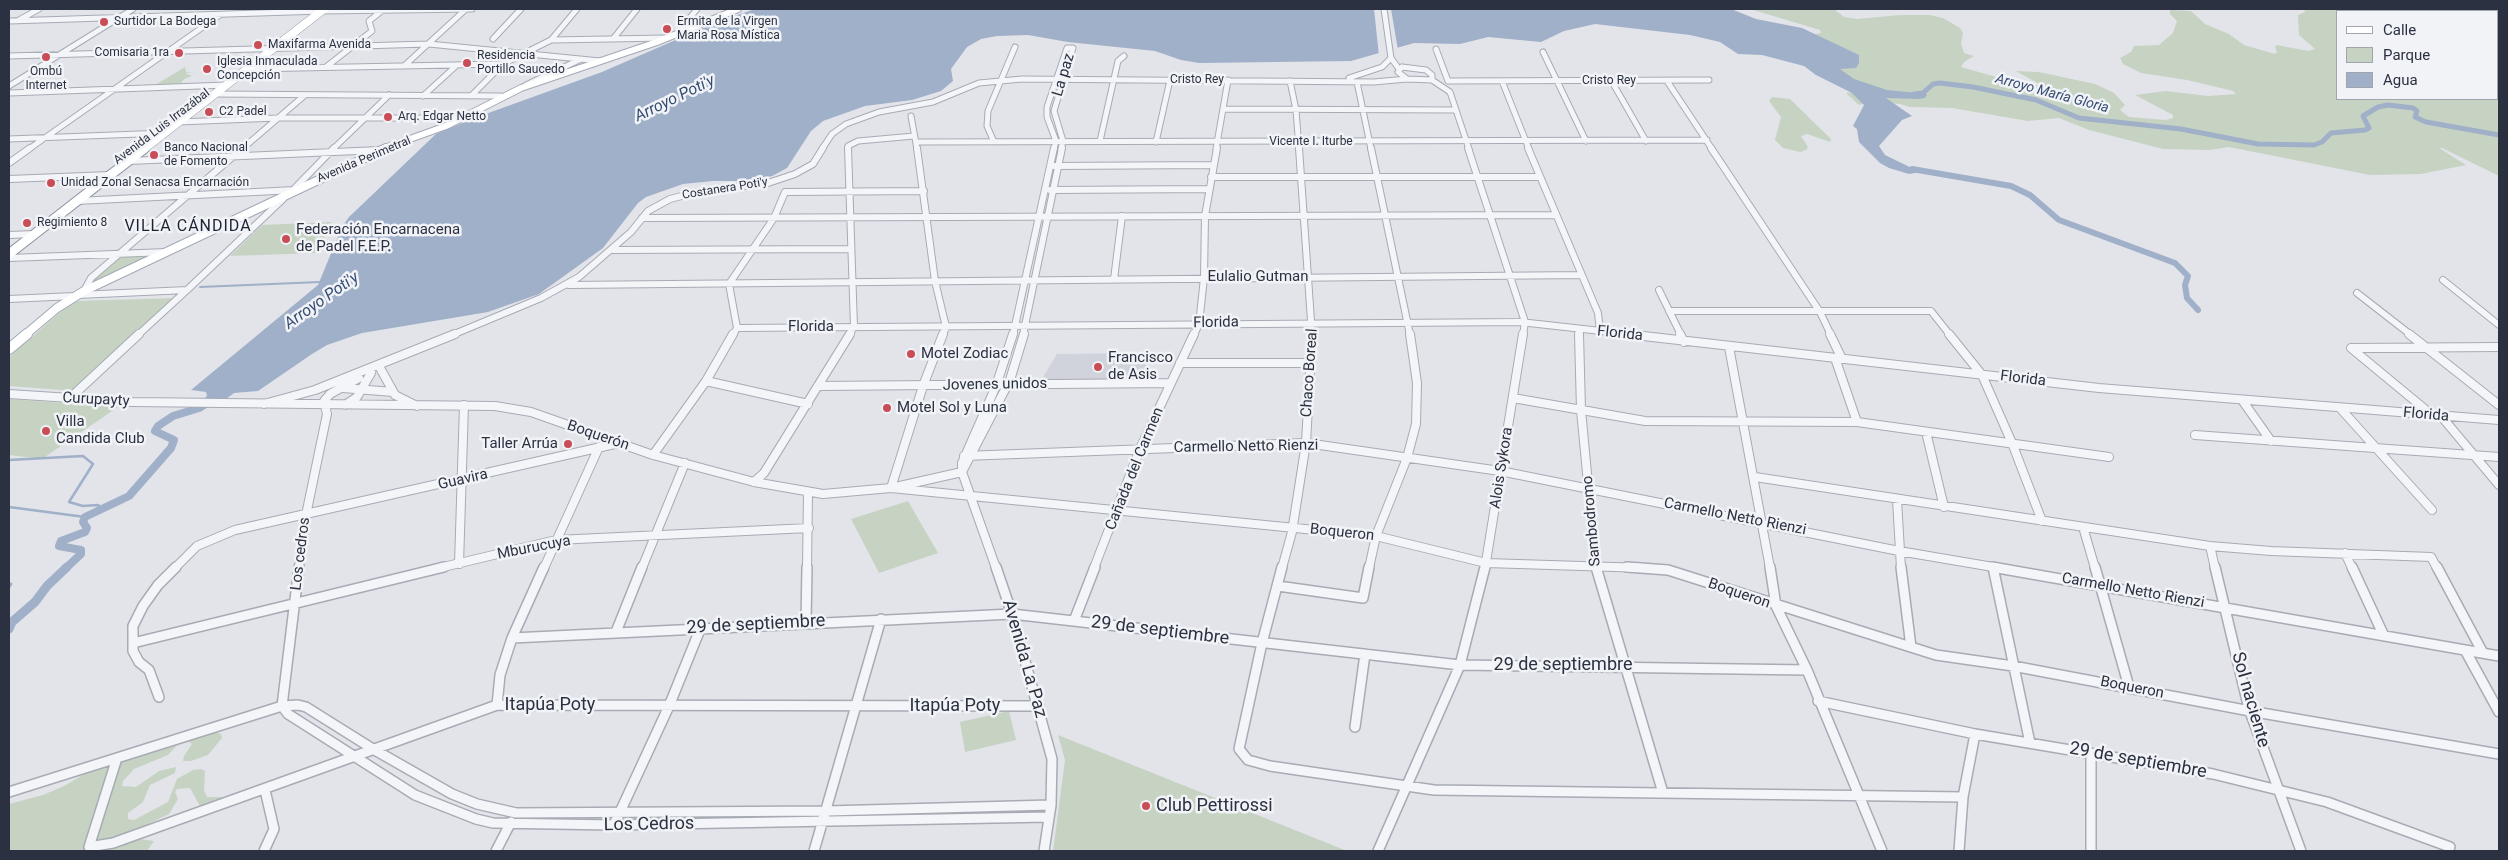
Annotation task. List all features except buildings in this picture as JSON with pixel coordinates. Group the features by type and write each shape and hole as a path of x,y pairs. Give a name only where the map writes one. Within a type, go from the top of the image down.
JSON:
{"highway":[{"path":"9,256 110,175 248,69 319,10"},
{"name":"Avenida Luis Irrazábal","path":"9,245 265,47 319,10"}],"main road":[{"name":"Avenida Perimetral","path":"9,349 78,294 380,150 434,131 501,96 521,88 668,38 738,9"}],"street":[{"path":"9,26 38,9"},
{"path":"9,86 133,9"},
{"path":"9,163 229,9"},
{"path":"326,67 372,31 369,22 383,9"},
{"path":"404,66 466,9"},
{"path":"9,21 319,10 472,9"},
{"path":"493,39 521,9"},
{"path":"471,96 503,64 551,40 577,9"},
{"path":"613,39 637,9"},
{"path":"676,35 697,9"},
{"path":"1384,9 1390,55 1396,63 1400,75"},
{"path":"551,40 668,38"},
{"path":"9,56 265,47 429,44 600,62"},
{"path":"994,142 986,119 1000,80 1015,47"},
{"path":"1396,63 1426,70 1442,67 1436,49"},
{"path":"1543,52 1586,141"},
{"path":"1318,81 1371,72 1382,67 1390,55"},
{"path":"1100,141 1118,61 1124,56"},
{"path":"521,88 581,60"},
{"path":"248,69 503,64"},
{"path":"423,96 457,65"},
{"path":"1399,69 1408,67"},
{"name":"Cristo Rey","path":"1442,67 1448,81 1709,80"},
{"name":"Alois Sykora","path":"1378,851 1404,786 1460,665 1486,563 1525,322 1490,215 1480,177 1449,90 1433,81 1432,75 1426,70"},
{"path":"1400,75 1407,78 1433,81"},
{"path":"1394,80 1400,75"},
{"name":"Cristo Rey","path":"1000,80 1113,79 1357,82 1407,78"},
{"name":"La paz","path":"962,472 996,386 1016,326 1026,279 1044,217 1059,141 1054,111 1060,79"},
{"name":"Costanera Poti'y","path":"380,366 423,346 519,308 566,285 614,250 655,206 679,196 768,183 802,171 817,158 836,131 854,120 879,112 933,102 971,85 1000,80"},
{"path":"1156,142 1170,80"},
{"name":"Cañada del Carmen","path":"1074,621 1140,449 1199,324 1204,278 1205,216 1228,80"},
{"path":"1611,80 1646,141"},
{"name":"Chaco Boreal","path":"1290,81 1296,110 1297,142 1314,322 1306,443 1293,528 1262,643 1239,749 1248,760 1270,766 1404,786"},
{"path":"1502,81 1555,215 1598,313 1600,332"},
{"path":"1667,81 1820,312 1839,359 1857,422"},
{"path":"1278,586 1363,598 1376,536 1408,458 1416,424 1417,383 1408,322 1387,215 1357,82"},
{"path":"9,93 227,85"},
{"path":"215,94 501,96"},
{"path":"78,294 91,278 230,156 304,95"},
{"path":"69,398 292,192 363,118 389,95"},
{"path":"1223,109 1456,110"},
{"path":"890,488 923,386 946,328 935,281 924,191 911,116"},
{"path":"179,122 277,118 460,118"},
{"path":"9,139 165,133"},
{"name":"Vicente I. Iturbe","path":"848,192 849,144 858,140 1369,142 1707,140"},
{"path":"129,161 380,150"},
{"path":"1054,166 1213,165"},
{"path":"9,179 110,175"},
{"path":"1211,177 1540,177"},
{"path":"1050,190 1209,189"},
{"path":"653,455 706,381 738,328 729,284 774,218 785,192 924,191"},
{"path":"77,201 292,192"},
{"path":"754,482 764,473 854,327 850,282 848,192"},
{"path":"642,218 1555,215"},
{"path":"1114,279 1122,216"},
{"name":"La paz","path":"968,456 1006,386 1025,326 1035,279 1044,217"},
{"path":"9,235 36,234"},
{"path":"614,250 850,249"},
{"path":"9,256 169,252"},
{"name":"Eulalio Gutman","path":"566,285 1582,275"},
{"path":"2443,280 2499,325"},
{"path":"9,299 78,294 187,290"},
{"path":"1659,290 1684,342"},
{"path":"2357,293 2499,405"},
{"path":"1669,311 1820,312 1931,310 1982,375 2012,443 2042,521"},
{"path":"2488,316 2499,317"},
{"name":"Florida","path":"738,328 946,328 1314,322 1525,322 1579,330 2099,388 2499,420"},
{"name":"Sambodromo","path":"1579,330 1581,410 1590,488 1595,565 1663,793"},
{"path":"1729,347 1763,523 1776,606 1807,670 1818,701 1882,851"},
{"path":"2432,415 2351,348 2499,347"},
{"path":"1180,363 1310,364"},
{"path":"324,405 325,398 380,366"},
{"path":"264,404 316,390 380,366"},
{"path":"380,366 393,392"},
{"path":"344,405 357,396 370,373"},
{"path":"706,381 808,404"},
{"name":"Jovenes unidos","path":"818,386 1006,386 1171,383"},
{"path":"316,390 360,388 393,392 417,406"},
{"name":"Curupayty","path":"9,394 230,404"},
{"path":"1513,398 1645,421 1857,422 2109,457"},
{"path":"2242,400 2271,440"},
{"name":"Boquerón","path":"230,404 495,406 532,412 604,439 685,464 754,482 824,494 890,488 962,472"},
{"name":"Los cedros","path":"282,706 306,515 327,409 324,405"},
{"path":"459,564 464,405"},
{"path":"2340,408 2432,510"},
{"path":"2441,416 2499,485"},
{"path":"1926,432 1944,507"},
{"path":"2195,435 2499,458"},
{"path":"497,704 500,675 512,638 604,439"},
{"name":"Carmello Netto Rienzi","path":"968,456 1306,443 1500,471 1899,550 2499,656"},
{"name":"Guavira","path":"133,643 133,626 143,606 158,585 197,546 235,530 462,481 619,444"},
{"path":"616,632 685,464"},
{"name":"Avenida La Paz","path":"962,472 1012,614 1039,706 1052,759 1051,805 1044,851"},
{"path":"1754,477 2210,546 2271,552 2344,552 2431,558 2482,653"},
{"name":"Boqueron","path":"890,488 1376,536 1486,563 1595,565 1668,570 1776,606 1936,655 2013,666 2250,711 2499,754"},
{"path":"806,622 809,528 808,492"},
{"path":"1897,500 1899,550 1911,647"},
{"path":"2083,527 2129,687"},
{"name":"Mburucuya","path":"133,643 296,605 556,540 809,528"},
{"name":"Sol naciente","path":"2210,546 2250,711 2301,851"},
{"path":"2344,552 2384,636"},
{"path":"1993,567 2030,743"},
{"name":"29 de septiembre","path":"512,638 806,622 1012,614 1460,665 1807,670"},
{"path":"814,851 881,619"},
{"path":"614,825 669,706 702,627"},
{"path":"133,643 133,651 139,662 148,670 159,697"},
{"path":"2465,650 2499,712"},
{"path":"1355,727 1365,654"},
{"name":"29 de septiembre","path":"1818,701 1975,734 2213,774 2327,802 2450,847"},
{"name":"Itapúa Poty","path":"117,758 89,847 113,843 265,790 497,704 1039,706"},
{"path":"9,792 282,706 306,707 373,749 452,794 477,804 516,813 826,811 1051,805"},
{"name":"Los Cedros","path":"282,706 288,714 415,795 476,819 510,824 614,825 1049,817"},
{"path":"1959,851 1963,796 1975,734"},
{"path":"2091,753 2091,851"},
{"path":"1404,786 1434,790 1963,796"},
{"path":"264,851 274,830 265,790"},
{"path":"496,851 516,813"}],"shaded area":[{"name":"Francisco de Asis","path":"1150,353 1142,379 1042,379 1057,354"}],"green space":[{"path":"1750,9 1834,9 1844,17 1857,19 1900,15 1930,15 1943,18 1960,28 1963,33 1961,43 1964,53 1974,56 1964,62 1961,67 2028,86 2041,85 2016,71 2039,72 2095,84 2114,93 2125,105 2120,110 2129,117 2166,120 2173,118 2173,115 2135,95 2166,91 2208,96 2236,94 2233,91 2187,80 2141,73 2123,64 2120,58 2131,52 2134,46 2159,45 2173,33 2177,21 2170,14 2170,10 2191,11 2205,24 2229,34 2244,45 2275,54 2277,52 2275,47 2277,45 2308,51 2315,49 2299,35 2298,15 2305,12 2304,9 2342,9 2344,10 2336,10 2336,100 2498,100 2499,53 2499,176 2442,148 2439,148 2466,165 2421,174 2370,175 2229,147 2210,150 2163,149 2089,130 2059,118 2028,121 1952,108 1910,107 1900,104 1870,102 1859,105 1846,93 1856,92 1809,35 1821,33 1820,30"},
{"path":"185,67 186,72 196,72 185,73 192,76 184,79 179,86 157,87 155,85"},
{"path":"1772,97 1790,99 1831,139 1830,142 1807,134 1801,136 1808,147 1806,150 1800,152 1783,148 1775,140 1781,117 1769,101"},
{"name":"Federación Encarnacena de Padel F.E.P.","path":"332,222 317,253 230,256 262,225"},
{"path":"156,254 95,282 91,281 122,255"},
{"path":"177,298 75,391 9,386 9,357 73,301"},
{"name":"Villa Candida Club","path":"9,399 118,407 42,459 9,455"},
{"path":"908,501 938,553 879,573 851,519"},
{"path":"1009,711 1016,740 965,752 960,722"},
{"path":"215,732 221,734 222,738 208,755 191,761 183,761 192,744 188,741 179,743 168,755 134,769 123,781 122,786 136,787 159,771 176,767 175,773 150,785 143,802 128,813 128,819 134,820 168,802 177,779 193,770 201,769 205,771 204,790 207,797 222,797 217,803 201,808 190,788 177,789 175,792 178,799 169,814 140,828 123,843 138,839 154,841 147,851 9,851 9,804 43,795 64,786 100,765 201,733"},
{"name":"Club Pettirossi","path":"1058,735 1347,851 1053,851 1065,760"}],"water":[{"path":"755,9 1731,9 1756,19 1802,28 1859,55 1859,63 1856,68 1840,69 1854,79 1887,90 1927,94 1925,98 1918,99 1886,98 1912,116 1902,120 1879,146 1885,155 1920,172 1909,174 1889,168 1880,163 1859,142 1857,129 1853,126 1864,105 1852,93 1816,75 1804,66 1762,55 1738,54 1720,42 1690,35 1595,24 1564,31 1541,42 1488,37 1460,44 1414,43 1351,61 1199,63 1181,60 1155,51 1068,42 1028,35 997,36 981,39 967,47 951,69 953,81 941,91 912,100 865,106 823,121 811,131 787,168 772,176 750,181 713,181 683,184 646,197 638,203 603,248 539,294 488,312 362,333 327,345 258,391 234,393 226,399 199,408 197,405 207,396 206,392 191,390 318,285 342,227 349,217 436,134 469,120 602,72 717,22"}],"pier":[{"path":"1374,9 1391,9 1398,50 1379,56"}],"waterway":[{"name":"Arroyo María Gloria","path":"1914,94 1923,93 1933,84 1940,83 1973,87 2036,100 2079,118 2181,129 2258,144 2314,145 2322,142 2331,133 2365,130 2369,128 2363,116 2378,107 2388,105 2413,108 2417,111 2415,117 2426,122 2499,135"},
{"path":"1912,169 2011,186 2030,195 2059,220 2175,263 2188,276 2185,285 2187,298 2198,310"},
{"path":"200,287 320,282"},
{"name":"Arroyo Poti'y","path":"66,568 81,554 81,550 59,546 61,541 85,532 87,528 83,522 85,517 129,496 171,448 174,440 155,431 158,426 173,416 199,408 207,403"},
{"path":"9,460 83,456 93,464 69,502 83,506 98,505 103,509"},
{"path":"9,507 85,517"},
{"name":"Arroyo Poti'y","path":"9,629 12,622 35,602 47,586 67,567"},
{"path":"9,584 11,584 9,587"}],"place":[{"name":"Surtidor La Bodega","path":"104,22"},
{"name":"Ermita de la Virgen Maria Rosa Mística","path":"667,29"},
{"name":"Maxifarma Avenida","path":"258,45"},
{"name":"Comisaria 1ra","path":"179,53"},
{"name":"Ombú Internet","path":"46,57"},
{"name":"Residencia Portillo Saucedo","path":"467,63"},
{"name":"Iglesia Inmaculada Concepción","path":"207,69"},
{"name":"C2 Padel","path":"209,112"},
{"name":"Arq. Edgar Netto","path":"388,117"},
{"name":"Banco Nacional de Fomento","path":"154,155"},
{"name":"Unidad Zonal Senacsa Encarnación","path":"51,183"},
{"name":"Regimiento 8","path":"27,223"},
{"name":"Federación Encarnacena de Padel F.E.P.","path":"286,239"},
{"name":"Motel Zodiac","path":"911,354"},
{"name":"Francisco de Asis","path":"1098,367"},
{"name":"Motel Sol y Luna","path":"887,408"},
{"name":"Villa Candida Club","path":"46,431"},
{"name":"Taller Arrúa","path":"568,444"},
{"name":"Club Pettirossi","path":"1146,806"}],"district":[{"name":"VILLA CÁNDIDA","path":"188,227"}]}
